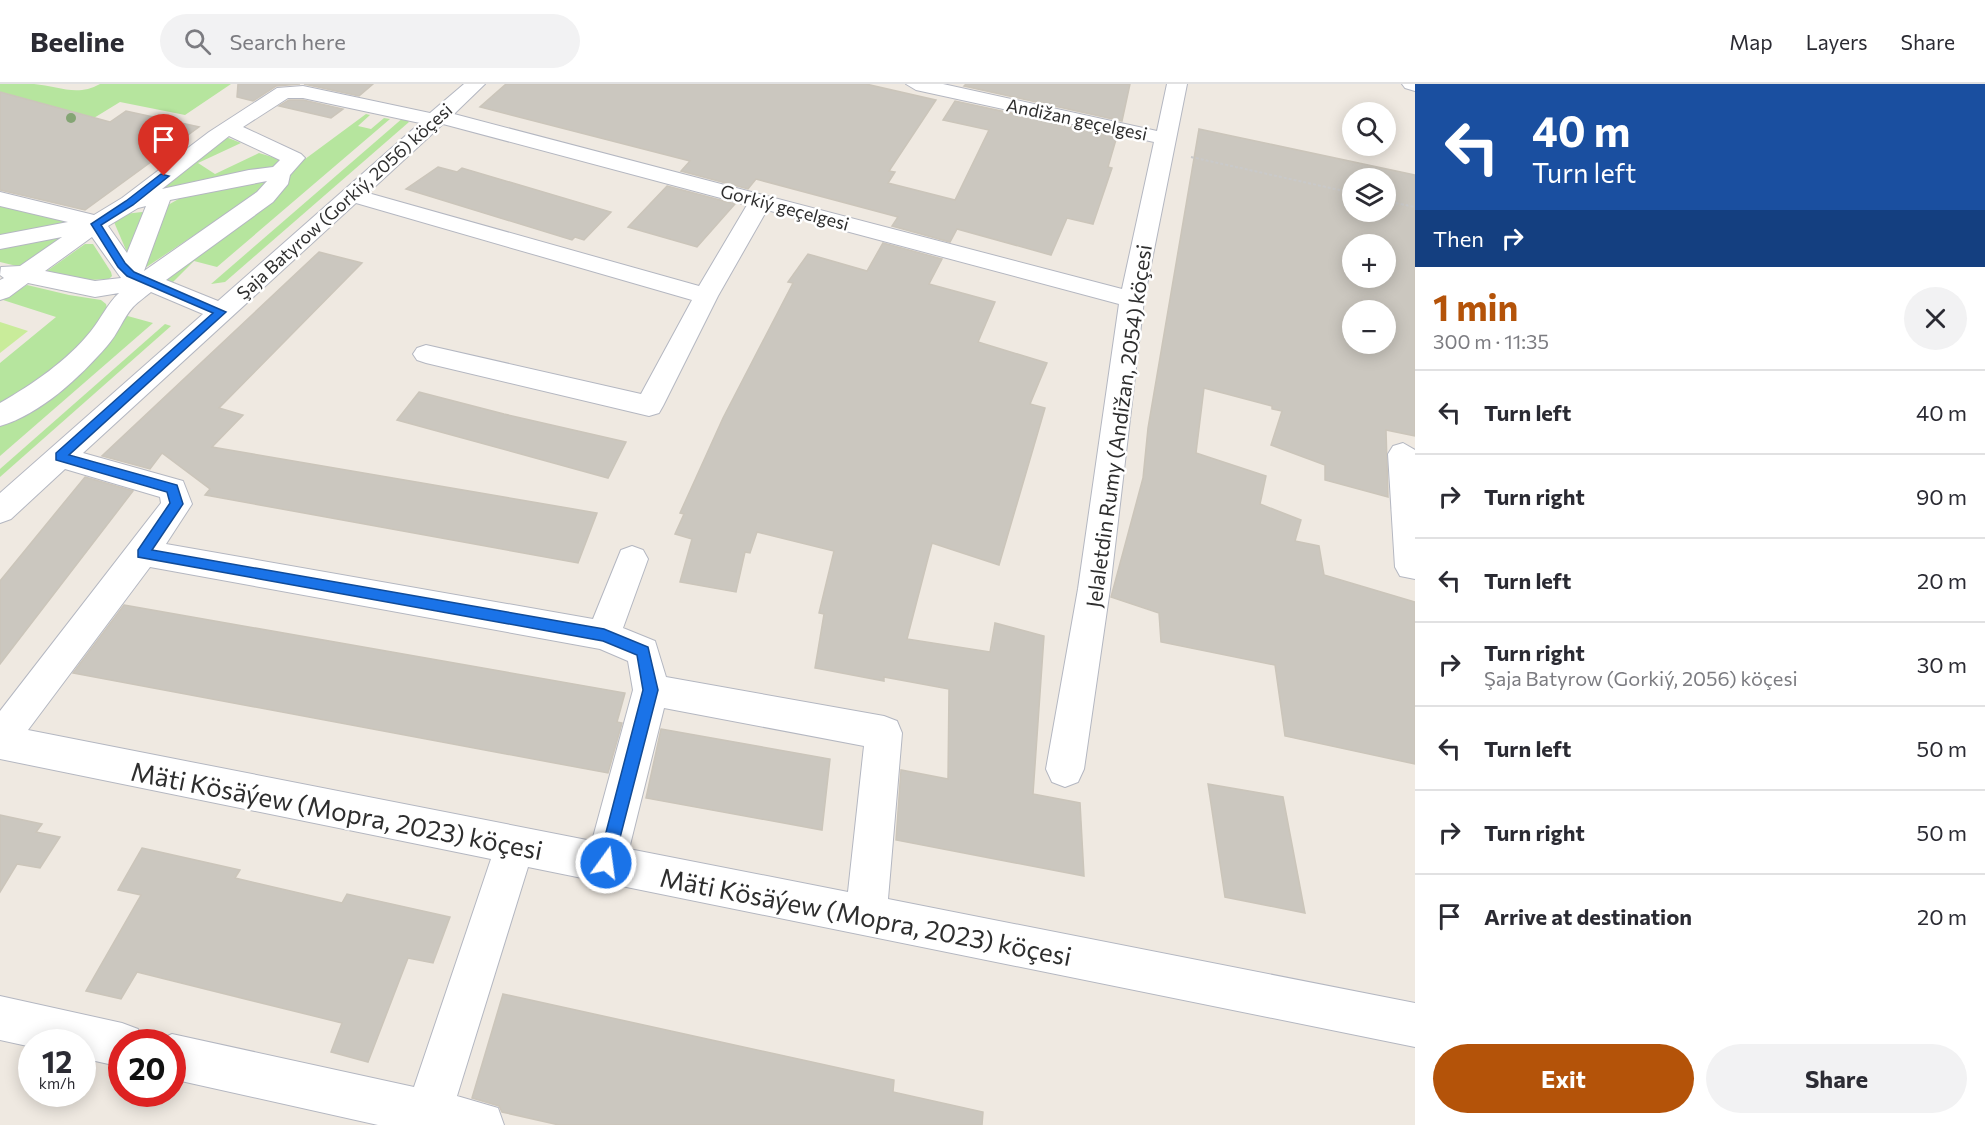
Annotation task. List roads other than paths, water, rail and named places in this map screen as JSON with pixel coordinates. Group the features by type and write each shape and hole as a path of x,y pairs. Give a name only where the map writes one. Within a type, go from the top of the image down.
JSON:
{"street":[{"name":"Şaja Batyrow (Gorkiý, 2056) köçesi","path":"0,511 475,84"},
{"name":"Andižan geçelgesi","path":"916,84 1166,145"},
{"name":"Jelaletdin Rumy (Andižan, 2054) köçesi","path":"1065,769 1094,589 1132,300 1177,84"},
{"name":"Gorkiý geçelgesi","path":"0,292 95,224 130,203 228,128 284,92 303,92 437,118 1132,300"},
{"path":"0,269 95,289 139,278 265,197 277,184 279,173 294,158 228,128"},
{"path":"130,203 249,177 279,173"},
{"path":"351,195 706,296"},
{"path":"0,417 42,391 71,367 100,338 139,278 160,198"},
{"path":"0,199 85,219 95,224 122,265 139,278 221,312"},
{"path":"426,354 649,406 706,296 761,201"},
{"path":"0,242 95,224"},
{"path":"1403,454 1404,565"},
{"path":"0,740 143,554 177,504 172,489 60,456"},
{"path":"143,554 604,635 643,652 651,690 606,863"},
{"path":"604,635 632,559"},
{"path":"651,690 884,733 867,916"},
{"name":"Mäti Kösäýew (Mopra, 2023) köçesi","path":"0,740 1415,1025"},
{"path":"426,1119 515,845"},
{"path":"0,1018 108,1042"},
{"path":"186,1059 426,1119 481,1125"}]}
